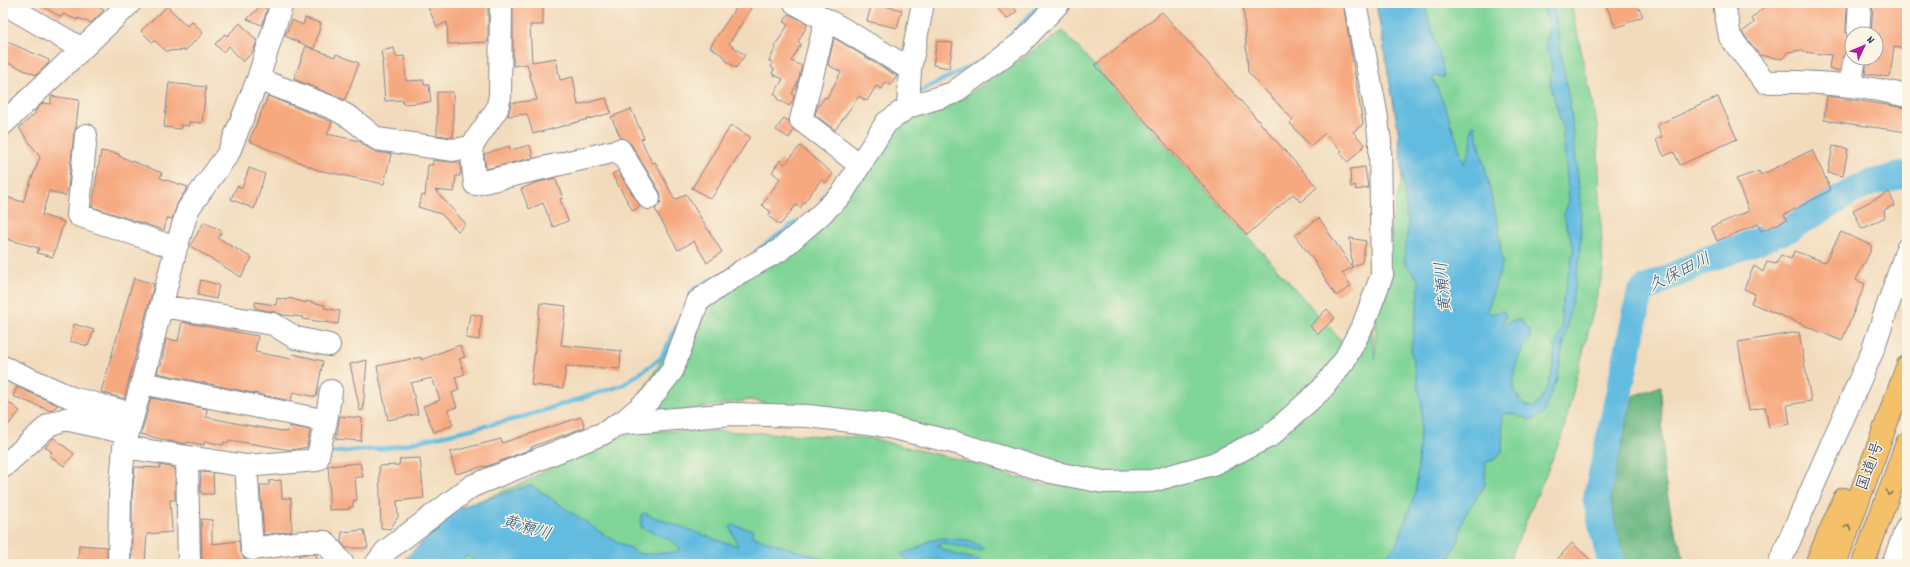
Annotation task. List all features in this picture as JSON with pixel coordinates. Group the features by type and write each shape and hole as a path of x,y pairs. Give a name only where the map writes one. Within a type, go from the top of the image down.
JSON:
{"highway":[{"name":"国道1号","path":"1835,564 1907,367"},
{"name":"国道1号","path":"1863,564 1907,443"},
{"path":"1816,564 1849,485 1871,465"}],"street":[{"path":"3,3 82,49"},
{"path":"3,124 130,3"},
{"path":"119,564 120,495 128,431 142,384 176,248 188,209 228,154 258,79 282,3"},
{"path":"501,3 500,96 497,109 471,147 475,184 620,150 649,198"},
{"path":"795,3 910,69"},
{"path":"908,107 910,69 923,3"},
{"path":"376,564 386,551 472,486 604,433 651,398 672,370 698,300 742,271 780,250 842,194 886,123 908,107 953,93 1020,44 1060,3"},
{"path":"618,424 732,414 808,416 868,423 953,442 1051,472 1103,482 1152,481 1160,479 1213,464 1270,436 1322,389 1344,361 1364,323 1382,275 1380,142 1376,112 1355,3"},
{"path":"1859,26 1860,3"},
{"path":"1726,9 1730,37 1765,82 1803,81 1874,88 1907,96"},
{"path":"826,20 801,120 860,165"},
{"path":"1850,86 1854,66"},
{"path":"258,79 333,108 351,118 377,139 453,150 471,147"},
{"path":"86,135 78,215 176,248"},
{"path":"1779,564 1872,352 1907,248"},
{"path":"162,306 272,324 296,338 329,345"},
{"path":"3,367 72,398 128,431 188,457 246,466 318,460 331,391"},
{"path":"142,384 326,422"},
{"path":"7,457 49,425 65,419 128,431"},
{"path":"188,457 189,564"},
{"path":"246,466 252,548 304,542 325,542 343,564"},
{"path":"1893,564 1907,527"}],"green space":[{"path":"1415,3 1571,3 1597,125 1603,272 1562,436 1508,564 410,564 455,511 523,483 587,447 630,431 722,431 869,438 956,459 1041,484 1156,489 1069,476 912,433 750,400 625,420 698,301 824,222 892,118 961,99 1063,31 1348,348 1371,317 1375,359 1377,289 1417,108"},
{"path":"1661,386 1664,474 1672,520 1686,564 1624,564 1610,498 1633,396"}],"water":[{"name":"黄瀬川","path":"1376,3 1424,3 1441,59 1444,77 1442,79 1435,75 1433,78 1448,114 1464,164 1471,148 1472,126 1475,125 1499,229 1502,264 1487,311 1490,314 1503,311 1506,314 1503,327 1510,321 1521,320 1530,331 1530,340 1517,361 1514,386 1520,400 1526,405 1534,408 1545,393 1552,373 1555,346 1562,327 1561,309 1574,248 1564,214 1569,201 1562,125 1550,84 1552,67 1546,44 1549,23 1545,15 1543,3 1553,3 1571,113 1581,207 1580,258 1557,378 1543,414 1533,420 1514,414 1503,414 1502,452 1495,460 1486,462 1485,485 1463,518 1459,538 1449,560 1436,564 1379,564 1397,544 1416,490 1422,406 1411,350 1418,301 1419,281 1404,262 1408,227 1398,129"},
{"name":"黄瀬川","path":"531,485 606,536 641,554 677,552 680,548 670,540 641,527 641,515 643,513 738,546 730,527 732,525 753,530 751,536 839,564 554,564 520,562 481,564 467,556 458,564 400,564 458,508"},
{"path":"942,538 968,540 984,548 977,550 943,543 938,545 938,547 957,555 983,561 989,564 949,564 938,559 928,559 918,564 906,564 908,560 901,554 916,549 929,541"}],"building":[{"path":"37,3 90,3 104,10 91,23 63,14 61,17"},
{"path":"426,3 488,3 488,42 448,44 447,22 437,27"},
{"path":"513,3 543,3 543,25 530,25 532,62 556,58 560,80 573,77 578,105 606,98 611,113 533,134 527,114 508,116 511,103 537,100 527,64 513,66"},
{"path":"739,3 754,3 729,44 745,55 736,68 725,60 726,58 710,47"},
{"path":"872,3 902,10 897,28 867,21"},
{"path":"993,3 1010,3 1017,11 1007,19"},
{"path":"1243,3 1343,3 1363,124 1353,132 1365,145 1348,162 1340,153 1342,151 1325,133 1310,146 1290,123 1293,120 1248,72"},
{"path":"1605,3 1636,3 1643,16 1616,28"},
{"path":"1768,3 1847,3 1846,26 1844,26 1844,54 1840,71 1829,68 1831,55 1803,52 1803,50 1788,52 1782,59 1759,55 1742,32 1754,23 1752,18"},
{"path":"1873,3 1907,3 1907,49 1894,47 1890,77 1865,74 1866,66 1884,66 1884,26 1872,26"},
{"path":"262,5 267,10 262,25 247,19"},
{"path":"167,6 187,26 192,21 203,33 186,50 166,51 155,41 152,42 141,31"},
{"path":"1162,12 1317,187 1301,202 1293,194 1247,235 1095,65"},
{"path":"789,14 808,24 798,42 801,44 791,61 802,66 798,81 792,94 794,95 793,100 789,106 777,99 778,97 774,94 783,79 772,74 774,69 771,67 773,63 769,61 776,47 774,47 788,25 784,22"},
{"path":"305,18 321,23 314,49 285,36 292,20 303,25"},
{"path":"240,23 257,41 253,52 243,62 229,46 223,52 215,44 225,34 227,36"},
{"path":"834,38 897,76 891,85 886,82 882,89 876,86 867,101 859,96 835,130 815,115 817,108 825,97 827,98 841,72 828,65"},
{"path":"3,40 49,60 48,64 36,75 3,61"},
{"path":"937,41 953,43 949,68 933,65"},
{"path":"306,46 335,57 336,54 359,63 345,100 294,79"},
{"path":"394,48 396,57 404,56 406,81 424,80 424,85 429,85 431,102 403,104 402,100 385,101 381,51"},
{"path":"169,83 206,87 202,123 189,122 189,126 180,125 181,129 164,127"},
{"path":"437,92 453,92 453,137 437,135"},
{"path":"51,96 79,100 68,188 65,196 49,191 42,215 64,222 53,257 37,253 39,248 3,238 3,196 23,202 40,157 19,128 35,114 36,110 43,103 51,104"},
{"path":"268,96 332,122 327,134 360,141 363,145 376,152 391,154 384,184 318,170 249,141"},
{"path":"1827,96 1907,108 1907,132 1824,120"},
{"path":"1718,97 1737,139 1680,165 1674,152 1664,156 1656,140 1662,137 1657,125"},
{"path":"631,109 644,138 641,139 652,163 655,162 675,200 686,194 722,252 707,263 694,241 678,250 655,209 660,204 660,192 631,144 625,139 621,138 611,117"},
{"path":"784,118 789,121 794,130 789,138 776,130"},
{"path":"731,125 750,137 711,199 692,188"},
{"path":"530,145 533,158 486,169 484,154 509,146 510,150"},
{"path":"800,146 833,174 825,183 821,180 800,208 796,205 780,225 768,216 771,212 762,205 780,179 772,172 780,160 785,164"},
{"path":"1833,146 1848,149 1843,176 1828,173"},
{"path":"1812,150 1831,190 1784,215 1787,220 1761,231 1758,224 1717,241 1711,227 1749,211 1736,179 1759,171 1761,175"},
{"path":"101,151 119,154 119,156 162,173 160,178 188,187 178,202 172,219 167,218 164,230 92,207"},
{"path":"433,160 460,162 461,174 460,176 456,176 454,192 435,190 466,224 458,231 441,214 418,207 422,195 425,196 428,165 433,165"},
{"path":"1365,167 1368,188 1356,190 1355,185 1351,187 1350,169"},
{"path":"249,168 265,174 254,209 231,199 237,186 242,188"},
{"path":"618,171 640,206 633,211 612,174"},
{"path":"555,178 563,198 560,199 568,221 553,227 543,203 529,209 521,189 535,183"},
{"path":"1889,192 1895,205 1884,210 1885,217 1862,229 1853,210"},
{"path":"1319,218 1352,267 1350,238 1366,241 1362,262 1342,273 1351,286 1336,296 1312,258 1295,236"},
{"path":"204,222 222,231 218,238 252,258 241,277 190,246"},
{"path":"1841,232 1871,245 1871,250 1856,280 1865,284 1842,341 1751,303 1755,294 1744,289 1754,266 1763,272 1767,262 1776,264 1781,255 1791,259 1794,251 1825,262"},
{"path":"134,278 154,284 124,399 101,392"},
{"path":"201,280 219,285 216,299 198,295"},
{"path":"277,298 288,300 289,298 306,303 306,301 325,305 324,308 340,311 338,324 302,319 303,317 283,315 255,308 255,302 276,305"},
{"path":"540,303 566,306 561,345 621,351 620,369 566,366 563,388 531,385"},
{"path":"1327,309 1335,318 1318,334 1310,326"},
{"path":"470,314 482,316 479,340 466,338"},
{"path":"182,322 258,336 255,352 292,359 293,354 323,361 316,397 293,392 291,401 157,373 159,365 161,365 166,339 178,341"},
{"path":"74,324 94,330 88,346 70,341"},
{"path":"1799,332 1811,401 1787,405 1790,424 1769,428 1765,407 1749,410 1738,342"},
{"path":"460,345 465,357 459,359 465,374 455,377 459,390 452,393 457,407 448,410 453,425 434,432 423,406 440,400 432,378 411,383 418,414 388,420 377,366 421,357 421,360"},
{"path":"367,360 363,410 360,411 350,364"},
{"path":"17,387 58,405 51,411 13,396"},
{"path":"3,398 20,411 3,431"},
{"path":"151,398 207,409 206,417 240,424 288,432 289,426 310,430 307,447 291,450 229,440 228,443 224,442 223,445 205,441 204,445 187,442 187,444 141,434"},
{"path":"340,416 362,418 361,441 336,439"},
{"path":"581,417 585,427 531,447 531,449 485,467 456,474 450,452 501,439 502,443"},
{"path":"54,438 74,454 64,466 49,455 52,452 45,447"},
{"path":"420,458 424,498 397,501 398,517 390,529 381,528 379,466 399,465 400,459"},
{"path":"360,463 363,477 355,477 357,500 353,501 353,507 349,507 350,509 329,510 330,493 328,466"},
{"path":"160,465 175,468 175,500 170,500 172,532 147,534 145,564 132,564 132,496 135,467 160,468"},
{"path":"201,472 213,473 214,494 202,494 200,490"},
{"path":"281,480 282,498 291,498 292,531 264,535 260,485 269,485 269,481"},
{"path":"201,519 212,520 212,544 239,541 240,550 245,564 202,564"},
{"path":"364,530 368,548 346,548 341,542 342,532"},
{"path":"1572,543 1595,564 1553,564"},
{"path":"79,545 107,547 107,564 78,564"},
{"path":"316,554 317,561 300,563 299,555"}],"waterway":[{"path":"1001,46 1041,3"},
{"path":"916,93 975,64"},
{"name":"久保田川","path":"1611,564 1596,500 1640,294 1643,290 1704,261 1789,229 1853,191 1871,183 1907,174"},
{"path":"822,199 840,177"},
{"path":"756,251 795,223"},
{"path":"691,296 693,290 709,280"},
{"path":"325,453 389,448 519,418 623,385 661,358 678,324"}]}
